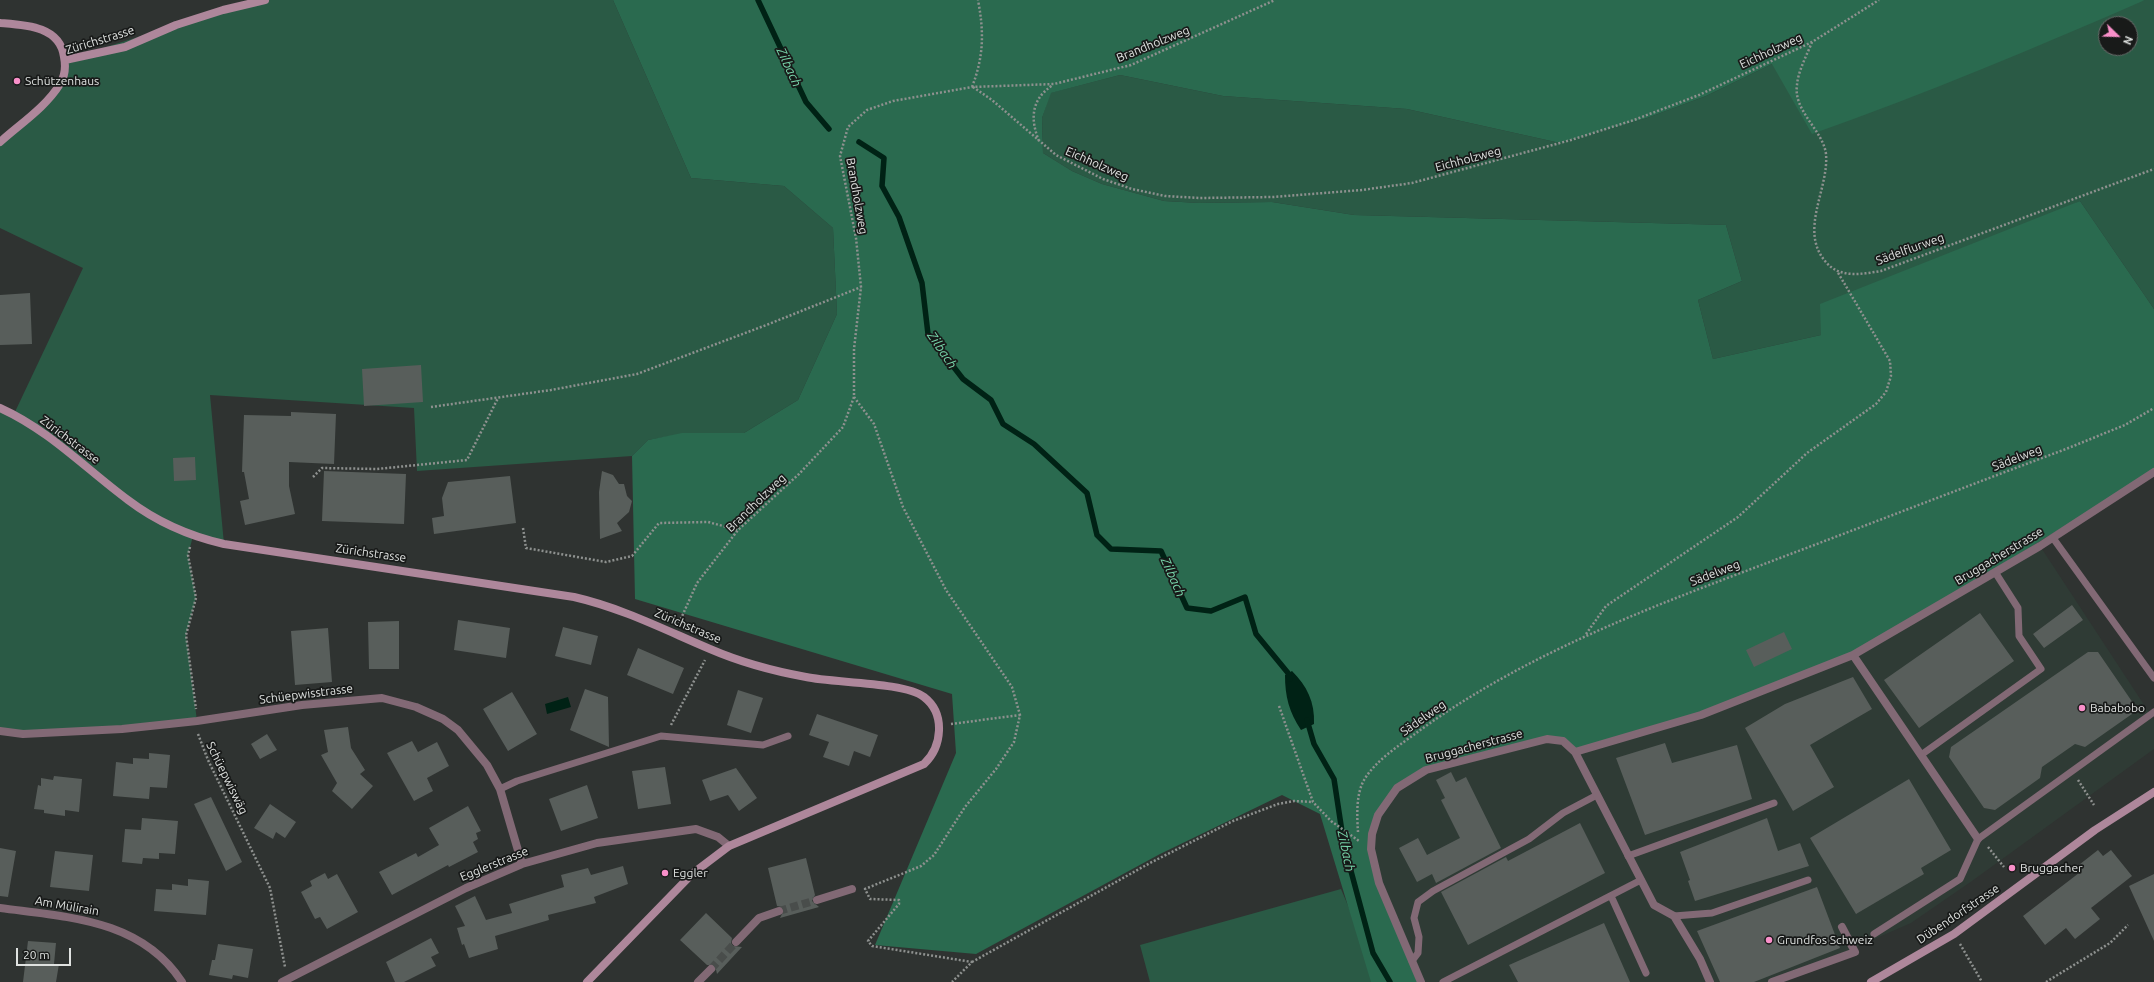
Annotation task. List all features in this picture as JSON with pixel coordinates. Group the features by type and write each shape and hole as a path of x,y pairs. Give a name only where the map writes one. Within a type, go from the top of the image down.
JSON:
{"main road":[{"name":"Zürichstrasse","path":"0,142 43,105 56,90 64,76 65,60 125,47 176,25 222,10 265,0"},
{"path":"0,23 24,25 45,31 56,39 60,45 65,60"},
{"name":"Zürichstrasse","path":"0,408 44,434 142,510 193,536 224,544 574,596 622,610 675,632 710,649 775,671 831,682 908,690 925,698 932,707 940,726"},
{"path":"587,982 692,874 729,846 917,768 931,757 939,738 940,726"},
{"name":"Dübendorfstrasse","path":"1871,982 1954,934 2095,830 2154,792"}],"street":[{"name":"Bruggacherstrasse","path":"1575,752 1701,715 1853,655 2053,538 2154,472"},
{"path":"1853,655 1978,839"},
{"name":"Schüepwisstrasse","path":"0,731 23,734 99,730 197,721 302,705 382,698 416,707 443,719 458,730 487,765 500,789 522,864"},
{"name":"Bruggacherstrasse","path":"1421,982 1379,883 1371,849 1372,834 1378,815 1397,788 1426,770 1547,739 1563,741 1575,752 1654,905 1674,916"},
{"name":"Egglerstrasse","path":"285,981 466,888 522,864 597,843 696,829 718,837 729,846"},
{"path":"817,900 852,889"},
{"name":"Am Mülirain","path":"0,908 84,919 110,926 138,941 158,955 182,982"},
{"path":"736,942 759,918 779,911"},
{"path":"1674,916 1700,959 1710,982"},
{"path":"1772,982 1855,952 1842,927"},
{"path":"698,982 711,969"}],"lane":[{"path":"2053,538 2154,678"},
{"path":"1921,755 2041,669 2019,636 2018,608 1995,572"},
{"path":"1874,934 1960,878 1978,839 2154,712"},
{"path":"500,789 562,767 661,736 763,745 788,736"},
{"path":"1412,961 1418,954 1419,937 1414,918 1418,902 1433,891 1529,839 1563,813 1597,795"},
{"path":"1628,856 1774,803"},
{"path":"1443,982 1641,880"},
{"path":"1674,916 1712,913 1808,880"},
{"path":"1611,896 1646,973"}],"path":[{"path":"972,87 980,66 982,52 982,18 978,0"},
{"name":"Brandholzweg","path":"675,632 697,583 738,530 799,474 843,427 854,397 854,349 861,287 856,238 840,156 848,127 867,110 886,104 972,87 1054,84 1131,65 1275,0"},
{"name":"Eichholzweg","path":"972,87 992,100 1040,144 1062,159 1103,179 1132,189 1165,196 1200,198 1273,196 1362,190 1419,181 1571,140 1634,120 1699,95 1812,42 1879,0"},
{"path":"1586,635 1606,606 1738,517 1808,452 1876,404 1886,392 1892,376 1890,361 1837,271 1829,266 1823,259 1815,241 1816,213 1826,167 1823,144 1801,106 1797,95 1797,85 1812,42"},
{"path":"1040,144 1034,129 1033,116 1037,102 1043,91 1054,84"},
{"name":"Sädelflurweg","path":"1837,271 1860,274 1881,271 2154,169"},
{"path":"431,407 551,390 637,374 861,287"},
{"path":"313,477 322,468 377,469 467,460 498,398"},
{"name":"Sädelweg","path":"1358,840 1357,814 1363,783 1376,766 1405,741 1484,688 1586,635 1683,595 2066,449 2125,425 2154,408"},
{"path":"523,528 526,548 606,562 632,556 659,523 708,522 738,530"},
{"name":"Schüepwiswäg","path":"188,555 196,598 186,635 198,739 270,888 285,981"},
{"path":"666,736 710,649"},
{"path":"1279,706 1313,802 1331,821 1349,834"},
{"path":"940,726 1020,715"},
{"path":"2072,771 2094,805"},
{"path":"972,962 1150,863 1233,821 1278,804 1294,801 1313,802"},
{"path":"1978,839 1988,846 2004,867"},
{"path":"2046,982 2110,943 2128,925"},
{"path":"1954,934 1982,982"}],"shaded area":[{"path":"265,0 613,0 691,178 784,186 833,228 837,314 798,400 744,433 682,434 648,440 632,456 417,471 414,408 210,395 224,544 193,536 188,555 196,598 186,635 197,721 122,729 0,731 0,408 14,414 83,268 0,228 0,142 56,90 65,60 223,10"},
{"path":"2145,0 2154,0 2154,309 2080,201 1821,335 1713,359 1698,300 1742,281 1726,225 1354,215 1272,202 1199,203 1164,201 1102,184 1072,171 1043,153 1042,118 1050,93 1120,75 1223,96 1407,109 1560,143 1647,118 1706,96 1772,64"},
{"path":"2040,546 2154,720 2154,749 1972,881 1911,923 1776,982 1421,982 1379,883 1372,834 1397,788 1426,770"},
{"path":"1292,671 1306,689 1313,709 1314,724 1301,730 1288,704 1285,675"},
{"path":"568,697 571,707 547,714 545,704"},
{"path":"1341,889 1380,982 1150,982 1140,945"}],"green space":[{"path":"613,0 2145,0 2108,16 2098,16 2098,20 1980,70 1812,134 1772,64 1706,96 1647,118 1560,143 1407,109 1223,96 1120,75 1051,93 1042,118 1043,153 1072,171 1102,184 1164,201 1199,203 1272,202 1354,215 1726,225 1742,281 1698,300 1713,359 1821,335 1820,304 2080,201 2154,309 2154,472 1853,655 1701,715 1575,752 1563,741 1547,739 1426,770 1397,788 1372,834 1379,883 1421,982 1371,982 1320,814 1282,795 1160,854 976,954 875,945 956,753 952,694 635,599 632,456 648,440 682,433 744,433 798,400 837,314 833,228 784,186 691,178"}],"building":[{"path":"30,293 32,344 0,345 0,295"},
{"path":"421,365 423,402 364,406 362,369"},
{"path":"291,412 336,414 334,464 289,462 289,486 295,514 245,525 240,501 249,499 244,472 242,472 244,415 291,416"},
{"path":"195,457 196,480 174,481 173,458"},
{"path":"324,471 406,474 404,524 322,521"},
{"path":"602,471 613,475 619,484 624,484 627,496 632,501 629,512 617,523 622,531 600,539 599,492"},
{"path":"510,476 516,523 434,534 432,518 444,516 442,498 448,482"},
{"path":"2072,605 2083,620 2044,648 2033,634"},
{"path":"1980,613 2014,661 1919,728 1884,680"},
{"path":"458,620 510,628 506,658 454,650"},
{"path":"399,621 399,669 369,669 368,622"},
{"path":"563,627 598,636 591,665 555,656"},
{"path":"328,628 332,682 295,685 291,631"},
{"path":"1784,632 1792,649 1754,667 1746,650"},
{"path":"638,648 684,668 673,694 627,675"},
{"path":"2088,652 2098,652 2133,703 2132,714 2085,747 2075,744 2042,767 2040,778 1995,810 1984,808 1949,757 1951,747"},
{"path":"1853,677 1872,709 1810,745 1834,787 1793,811 1745,728 1785,704"},
{"path":"585,689 608,697 609,747 570,730"},
{"path":"738,690 763,698 751,733 727,725"},
{"path":"512,692 537,734 508,751 483,709"},
{"path":"817,714 878,735 870,757 854,751 849,766 823,757 829,742 809,735"},
{"path":"348,727 351,748 365,770 360,774 373,786 352,809 332,791 337,783 321,755 328,752 324,730"},
{"path":"267,734 277,750 260,759 251,744"},
{"path":"412,741 418,752 437,742 449,766 427,778 433,791 414,801 387,753"},
{"path":"1665,743 1672,763 1737,745 1752,799 1645,835 1616,758"},
{"path":"149,753 170,755 167,788 150,787 149,799 113,796 116,762 133,764 133,758 149,759"},
{"path":"665,767 671,804 638,809 632,771"},
{"path":"736,768 757,798 739,811 728,795 710,801 702,780"},
{"path":"1451,772 1456,782 1466,777 1501,848 1436,883 1432,874 1417,882 1399,848 1418,838 1427,855 1460,838 1441,800 1445,798 1436,780"},
{"path":"54,776 82,779 79,812 65,810 65,816 44,813 44,810 34,809 38,785 41,786 41,778 53,780"},
{"path":"1909,779 1951,850 1921,868 1924,874 1856,914 1810,838"},
{"path":"587,785 598,818 561,831 549,799"},
{"path":"211,797 242,862 226,871 194,804"},
{"path":"270,804 296,822 285,838 276,832 273,839 254,828"},
{"path":"468,806 481,831 476,833 478,839 473,842 478,852 449,867 448,865 392,895 379,872 416,853 418,857 439,845 429,828"},
{"path":"142,818 178,821 175,854 159,853 159,859 143,858 142,864 122,862 125,829 141,830"},
{"path":"1767,818 1778,851 1800,843 1809,866 1695,901 1688,881 1690,880 1680,852"},
{"path":"1580,823 1605,873 1468,945 1441,892 1506,857 1508,861"},
{"path":"0,848 16,851 8,897 0,896"},
{"path":"2098,850 2103,856 2111,850 2132,876 2091,908 2100,919 2075,939 2066,928 2045,945 2023,916 2079,873 2075,868"},
{"path":"55,851 93,855 89,891 50,887"},
{"path":"806,858 815,895 812,901 819,907 780,918 784,910 782,907 777,906 768,868"},
{"path":"623,866 628,884 594,897 596,903 548,915 549,920 495,936 498,949 469,958 464,944 462,945 457,928 465,926 455,906 475,896 486,920 512,913 509,904 564,887 561,875 588,868 591,875"},
{"path":"325,873 328,879 337,874 358,912 327,929 320,917 315,919 301,892 312,886 310,881"},
{"path":"2154,874 2154,941 2129,886"},
{"path":"188,879 209,881 206,915 154,911 156,889 172,890 172,884 188,886"},
{"name":"Grundfos Schweiz","path":"1817,887 1840,948 1754,982 1720,982 1697,931"},
{"path":"706,913 732,938 731,943 733,946 742,947 717,974 715,965 707,965 680,940"},
{"path":"1604,923 1630,982 1518,982 1509,965"},
{"path":"431,938 439,953 431,957 436,966 404,982 395,982 386,962"},
{"path":"28,941 56,943 54,964 59,964 56,982 23,982"},
{"path":"218,944 253,949 248,978 233,975 232,979 209,975 212,960 215,960"}],"waterway":[{"name":"Zilbach","path":"758,0 806,102 829,129"},
{"name":"Zilbach","path":"859,142 884,158 882,186 899,217 922,283 928,334 963,379 991,400 1003,424 1034,444 1087,493 1097,535 1111,549 1161,551 1187,608 1211,611 1245,597 1256,634 1288,673 1290,679"},
{"name":"Zilbach","path":"1307,720 1314,744 1334,779 1344,845 1373,953 1390,982"}],"tunnel":[{"path":"779,911 817,900"},
{"path":"711,969 736,942"}],"place":[{"name":"Schützenhaus","path":"17,81"},
{"name":"Bababobo","path":"2082,708"},
{"name":"Bruggacher","path":"2012,868"},
{"name":"Eggler","path":"665,873"},
{"name":"Grundfos Schweiz","path":"1769,940"}]}
